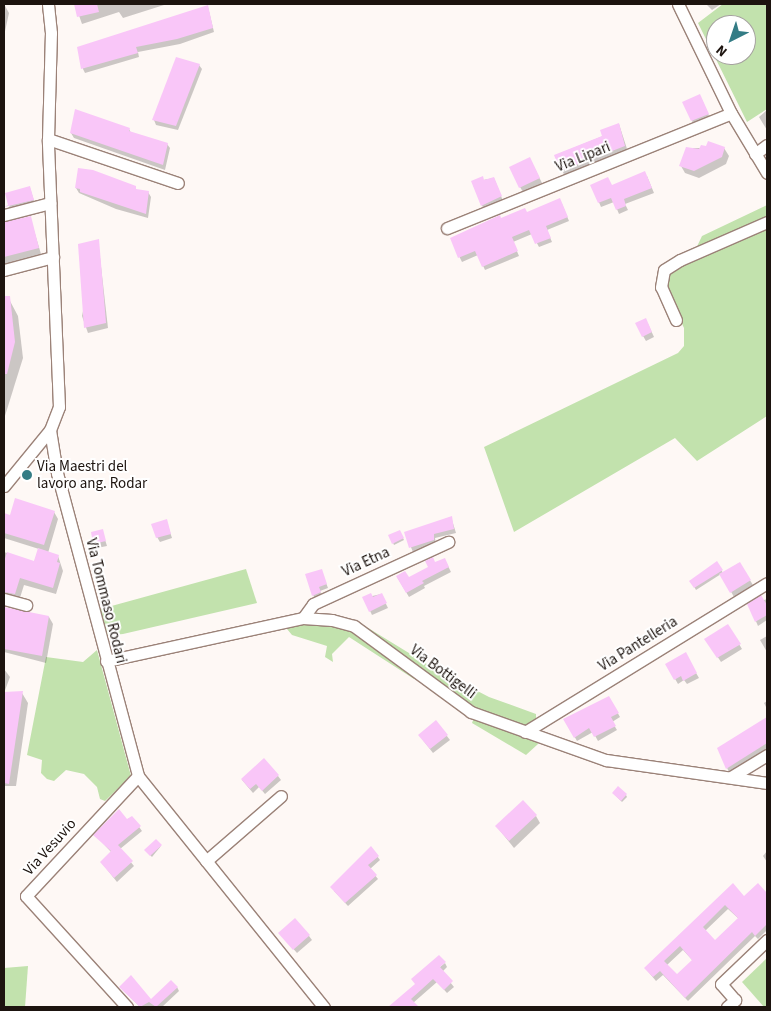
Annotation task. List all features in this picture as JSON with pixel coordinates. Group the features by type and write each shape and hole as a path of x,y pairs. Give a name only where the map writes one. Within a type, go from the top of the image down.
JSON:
{"street":[{"path":"4,486 50,430 59,407 48,139 51,33 48,4"},
{"path":"678,4 731,113 767,173"},
{"name":"Via Lipari","path":"447,228 731,113"},
{"path":"48,139 178,183"},
{"path":"755,154 767,144"},
{"path":"4,215 50,202"},
{"path":"676,320 661,287 664,270 680,260 767,222"},
{"path":"4,270 53,257"},
{"name":"Via Tommaso Rodari","path":"50,430 57,473 138,776 324,1007"},
{"name":"Via Etna","path":"303,618 313,604 448,542"},
{"name":"Via Pantelleria","path":"525,732 767,583"},
{"path":"4,599 26,605"},
{"name":"Via Bottigelli","path":"106,661 303,618 354,626 471,712 606,760 767,783"},
{"path":"731,777 767,755"},
{"name":"Via Vesuvio","path":"127,1007 26,896 138,776"},
{"path":"206,861 281,796"},
{"path":"727,1007 734,1000 721,984 767,940"}],"green space":[{"path":"723,4 767,4 767,109 747,122 719,65 756,65 756,15 709,15"},
{"path":"706,17 706,39 698,23"},
{"path":"767,205 767,416 697,461 675,438 514,532 484,447 678,353 684,346 684,328 663,283 667,271 692,257 702,236"},
{"path":"246,569 257,603 123,634 103,636 97,610"},
{"path":"298,621 331,623 353,630 419,676 414,679 349,637 332,654 333,662 325,657 327,646 292,635 287,629"},
{"path":"360,623 435,669 489,697 536,714 536,724 525,730 471,710 354,626"},
{"path":"97,650 131,776 105,801 100,799 97,787 84,774 66,770 54,781 47,779 41,773 42,760 27,755 46,657 83,662"},
{"path":"475,715 537,737 538,744 526,755 472,723"},
{"path":"767,958 767,1007 764,1007 742,982"},
{"path":"28,966 25,1007 4,1007 4,968"}],"building":[{"path":"74,4 97,4 99,12 77,17"},
{"path":"208,5 213,28 177,39 136,47 138,53 81,69 77,47"},
{"path":"176,57 200,64 176,126 152,120"},
{"path":"700,94 709,114 691,121 682,102"},
{"path":"75,109 130,128 129,131 168,143 163,165 70,133"},
{"path":"619,123 625,146 560,171 554,155 602,136 600,130"},
{"path":"708,141 725,147 722,157 694,171 679,166 686,147 699,149 701,145 706,146"},
{"path":"530,157 540,178 519,188 509,167"},
{"path":"78,168 93,170 136,186 136,189 149,191 146,214 80,192 80,189 75,188"},
{"path":"645,171 652,188 624,199 626,206 616,210 611,198 598,203 590,185 608,177 612,185"},
{"path":"483,176 484,180 494,177 502,196 481,206 471,181"},
{"path":"30,186 34,200 4,207 8,205 5,193"},
{"path":"560,198 568,217 546,226 551,238 535,244 529,230 512,237 518,251 482,267 475,251 458,258 450,238 500,215 501,218 525,208 527,212"},
{"path":"31,216 39,248 4,257 4,222"},
{"path":"99,239 106,323 84,328 78,244"},
{"path":"4,296 10,296 15,342 7,374 4,374"},
{"path":"646,318 652,332 642,337 635,323"},
{"path":"15,498 55,511 44,545 4,533 4,513 10,515"},
{"path":"452,516 454,529 434,534 434,540 409,548 404,532"},
{"path":"167,519 171,534 156,538 151,524"},
{"path":"103,529 106,541 93,544 91,532"},
{"path":"400,530 404,538 392,544 388,535"},
{"path":"38,548 59,555 57,562 60,563 53,588 20,578 15,594 4,592 4,562 7,552 34,561"},
{"path":"433,557 435,562 445,558 449,567 422,581 424,583 406,593 396,576 405,571 409,577 428,567 425,561"},
{"path":"717,561 723,570 694,588 689,581"},
{"path":"740,562 751,580 730,593 719,574"},
{"path":"322,569 327,584 319,587 321,592 312,596 305,574"},
{"path":"371,593 373,597 382,593 387,603 369,612 362,597"},
{"path":"761,595 767,605 767,615 755,622 747,604"},
{"path":"4,607 49,616 42,656 4,649"},
{"path":"728,624 741,644 717,658 704,639"},
{"path":"686,652 697,673 683,681 681,676 674,680 665,664"},
{"path":"23,691 9,784 4,783 4,692"},
{"path":"609,696 619,713 611,717 616,726 594,737 589,728 574,738 563,719"},
{"path":"767,717 767,743 726,769 717,748"},
{"path":"436,720 448,735 430,749 418,735"},
{"path":"264,758 279,775 262,791 256,784 250,789 241,779"},
{"path":"618,786 627,794 621,801 612,793"},
{"path":"523,800 537,815 509,841 495,826"},
{"path":"119,809 127,819 132,816 141,826 118,845 133,861 114,878 100,862 111,851 93,835"},
{"path":"156,839 162,845 150,856 144,850"},
{"path":"371,846 379,856 368,865 377,875 345,903 330,887"},
{"path":"733,883 744,896 758,883 767,893 767,924 755,936 752,932 685,998 660,971 653,977 644,968","holes":["725,905 738,918 715,940 703,927","680,946 692,960 677,974 664,961"]},
{"path":"295,918 310,935 293,950 278,933"},
{"path":"439,955 446,962 440,967 453,981 444,990 433,979 411,999 419,1007 388,1007 415,984 411,979"},
{"path":"131,975 151,999 171,980 178,987 156,1007 149,1002 140,1007 119,987"}],"place":[{"name":"Via Maestri del lavoro ang. Rodar","path":"27,475"}]}
